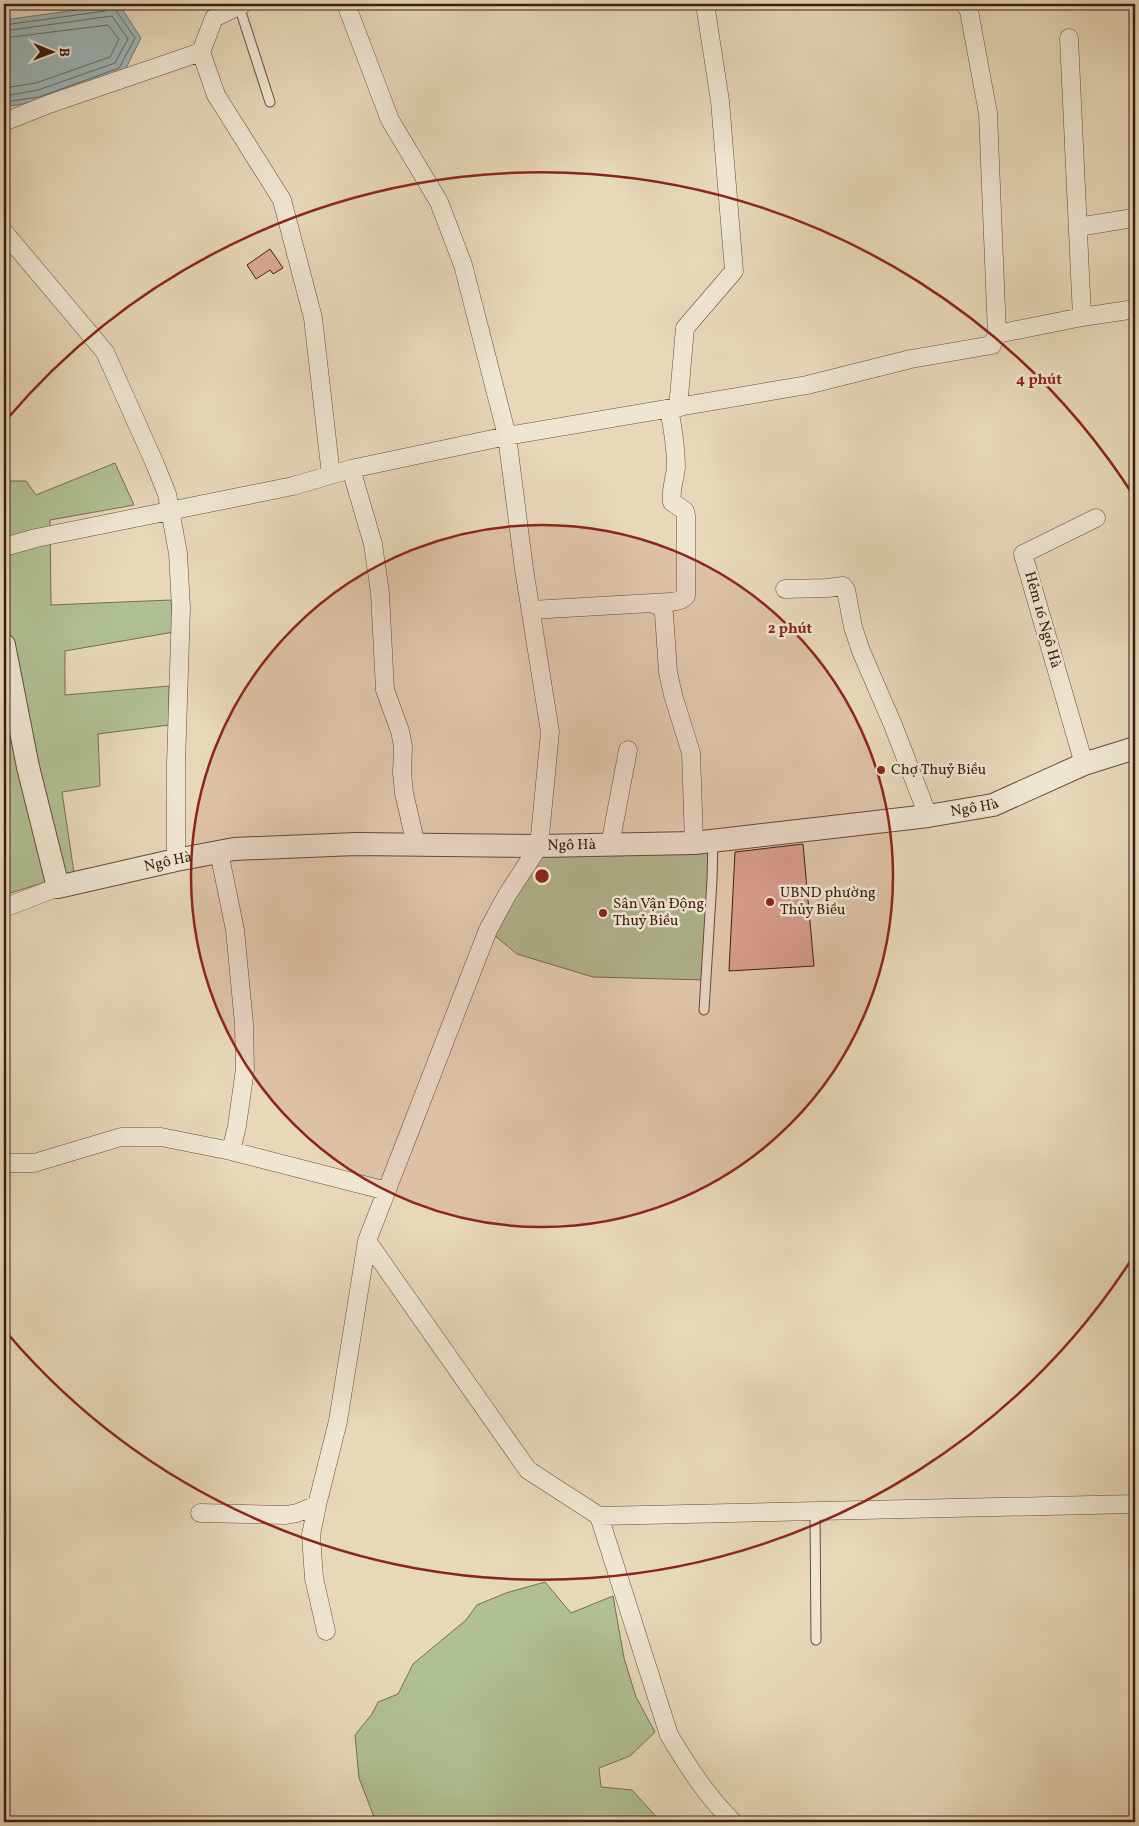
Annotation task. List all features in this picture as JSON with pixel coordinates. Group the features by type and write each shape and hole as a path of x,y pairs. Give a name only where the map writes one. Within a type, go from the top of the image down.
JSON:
{"street":[{"path":"326,1631 317,1596 311,1535 338,1421 367,1241 488,930 507,895 539,846 550,732 507,436 463,265 439,202 390,120 346,4"},
{"path":"531,610 652,604 678,601 686,596 686,516 685,511 672,502 671,495 676,471 674,408 685,328 734,271 720,101 705,4"},
{"path":"4,547 36,538 293,486 351,469 507,436 807,385 911,359 992,345 997,334 988,113 966,4"},
{"path":"241,5 214,18 201,52 216,95 282,200 314,318 331,475"},
{"path":"1069,38 1082,317"},
{"path":"4,122 49,104 201,52"},
{"path":"1078,227 1133,218"},
{"path":"4,232 105,352 163,482 178,553 181,608 176,764 176,860"},
{"path":"997,334 1082,317 1135,309"},
{"path":"351,469 373,544 380,593 385,690 400,731 403,746 402,773 404,793 416,845"},
{"name":"Hẻm 16 Ngô Hà","path":"1084,764 1023,554 1096,518"},
{"path":"785,589 843,586 846,590 852,627 928,816"},
{"path":"652,604 661,607 664,614 668,672 691,753 704,841"},
{"path":"4,645 28,767 58,887"},
{"name":"Ngô Hà","path":"4,908 58,887 234,849 356,844 539,846 704,841 928,816 993,805 1084,764 1135,748"},
{"path":"610,845 628,750"},
{"path":"219,852 235,930 244,1024 245,1068 237,1126 231,1151"},
{"path":"4,1164 34,1163 120,1138 161,1137 231,1151 387,1191"},
{"path":"367,1241 528,1470 599,1516 1135,1504"},
{"path":"200,1513 286,1515 297,1514 317,1505"},
{"path":"599,1516 669,1735 687,1766 712,1801 733,1822"}],"lane":[{"path":"241,5 270,102"},
{"path":"704,841 712,880 704,1010"},
{"path":"815,1511 816,1640"}],"green space":[{"path":"115,463 134,505 50,520 51,605 171,600 174,632 65,651 65,695 169,686 169,725 98,734 100,786 62,792 74,873 4,895 4,481 26,481 36,495"},
{"name":"Sân Vận Động Thuỷ Biều","path":"713,840 706,980 593,977 517,954 488,930 539,846"},
{"path":"545,1582 571,1613 613,1596 624,1658 636,1697 655,1732 630,1756 599,1768 601,1787 632,1790 661,1822 376,1822 359,1778 355,1735 372,1714 378,1702 398,1694 413,1664 466,1620 477,1605 506,1593"}],"water":[{"path":"119,4 141,38 124,72 40,101 4,107 4,20"}],"building":[{"path":"270,249 283,268 273,274 270,270 256,279 247,265"},
{"name":"UBND phường Thủy Biều","path":"803,844 814,966 729,971 735,852"}],"place":[{"name":"Chợ Thuỷ Biều","path":"881,770"},
{"name":"UBND phường Thủy Biều","path":"770,902"},
{"name":"Sân Vận Động Thuỷ Biều","path":"603,913"}]}
